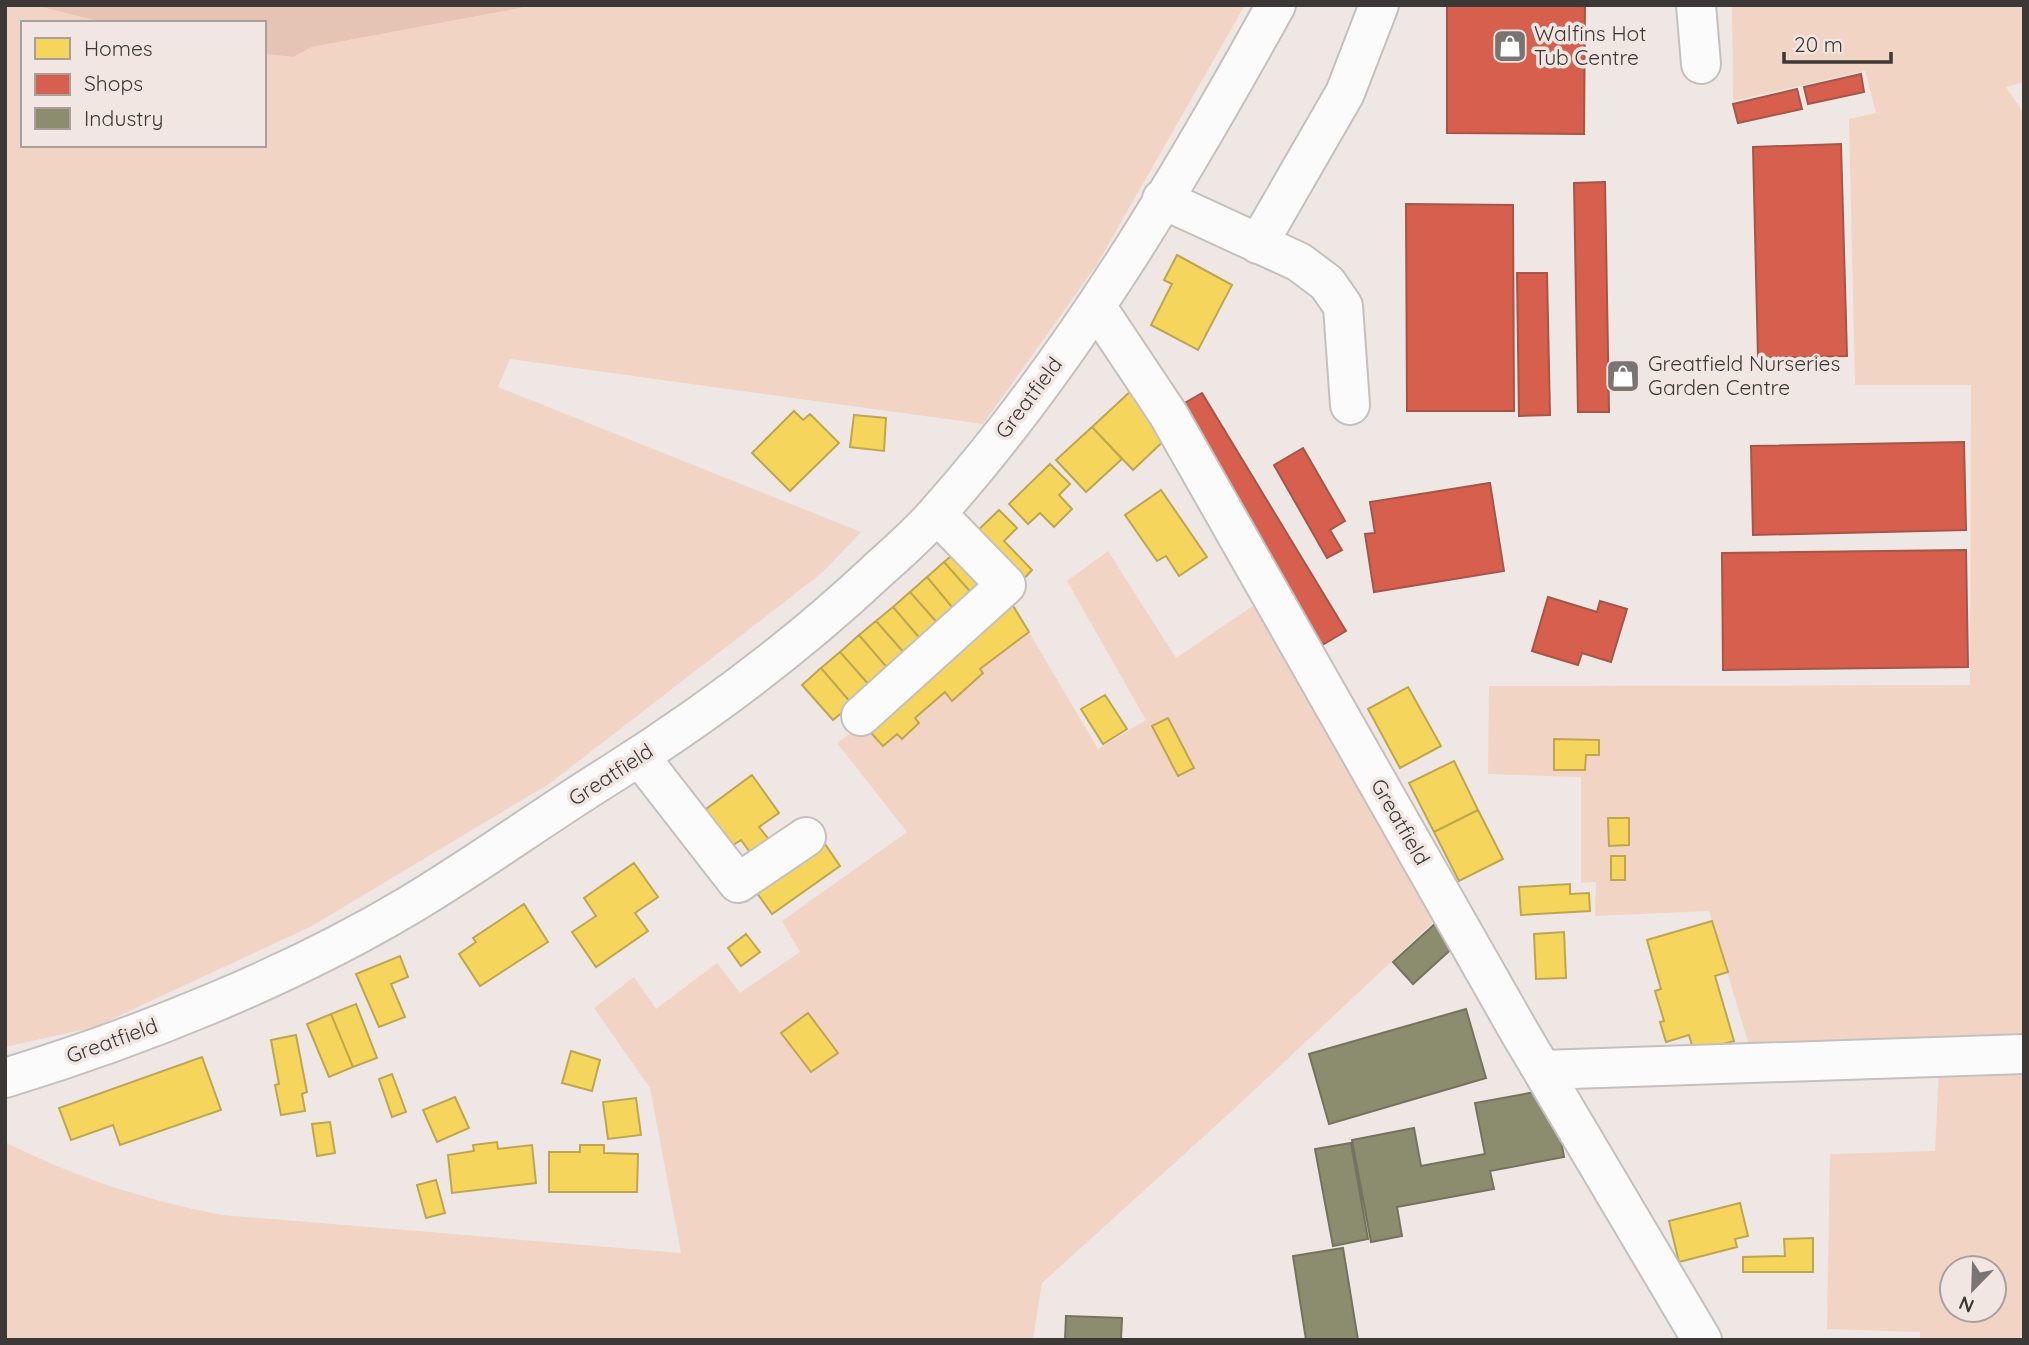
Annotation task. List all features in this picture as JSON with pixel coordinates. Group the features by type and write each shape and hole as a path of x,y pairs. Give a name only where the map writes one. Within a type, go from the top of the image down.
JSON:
{"street":[{"name":"Greatfield","path":"5,1078 173,1019 253,985 365,931 411,905 640,757 714,706 799,641 846,601 937,514 986,456 1096,306 1204,131 1276,5"},
{"path":"1258,244 1345,93 1379,5"},
{"path":"1696,5 1701,64"},
{"path":"1162,199 1299,262 1327,283 1343,306 1350,405"},
{"name":"Greatfield","path":"1096,306 1168,414 1542,1070 1702,1340"},
{"path":"861,716 1006,585 937,514"},
{"path":"640,757 738,883 806,837"},
{"path":"1542,1070 2024,1054"}],"shaded area":[{"path":"5,5 34,5 97,21 21,21 21,147 266,147 266,54 293,57 312,47 536,5 1245,5 1096,266 983,424 510,359 498,387 861,532 823,572 549,784 312,926 95,1027 5,1047"},
{"path":"34,5 536,5 312,47 293,57 266,54 266,21 97,21"},
{"path":"1732,5 2024,5 2024,82 2006,87 2024,114 2024,1040 1751,1052 1709,911 1595,916 1596,882 1581,883 1581,777 1488,774 1489,686 1970,685 1971,385 1855,385 1849,119 1876,113 1865,71 1733,101"},
{"path":"1108,551 1176,658 1260,601 1437,919 1234,1109 1042,1283 1033,1340 5,1340 5,1142 84,1177 167,1203 223,1215 681,1253 650,1088 594,1008 634,977 656,1009 717,963 740,993 800,952 782,921 907,832 837,743 863,724 883,746 897,734 902,739 919,724 915,718 945,692 952,700 983,673 980,669 1029,632 1098,749 1146,720 1067,581"},
{"path":"2024,1066 2024,1340 1920,1340 1920,1332 1827,1329 1830,1154 1935,1151 1939,1068"}],"building: Homes":[{"path":"1177,255 1232,285 1198,350 1151,325 1172,284 1164,280"},
{"path":"1133,389 1173,432 1133,470 1092,427"},
{"path":"794,411 803,420 810,414 839,443 790,491 752,453"},
{"path":"854,415 886,418 884,451 850,447"},
{"path":"1092,427 1122,459 1086,492 1056,460"},
{"path":"1050,464 1070,484 1059,495 1072,509 1054,527 1040,513 1028,524 1009,504"},
{"path":"1161,490 1207,557 1179,576 1166,556 1157,561 1125,515"},
{"path":"999,510 1017,528 1004,541 1032,570 1017,586 970,538"},
{"path":"963,546 994,581 975,597 944,562"},
{"path":"944,562 975,597 957,613 927,577"},
{"path":"927,577 957,613 941,627 910,592"},
{"path":"910,592 941,627 923,642 893,607"},
{"path":"1007,596 1029,632 980,669 983,673 952,701 945,692 915,718 919,723 902,739 897,734 883,746 863,724"},
{"path":"893,607 923,642 907,656 876,621"},
{"path":"876,621 907,656 890,671 859,635"},
{"path":"859,635 890,671 871,687 840,652"},
{"path":"840,652 871,687 852,704 821,668"},
{"path":"821,668 852,704 833,720 802,685"},
{"path":"1408,687 1441,746 1400,768 1368,709"},
{"path":"1105,695 1127,729 1103,744 1081,709"},
{"path":"1168,718 1194,768 1178,776 1152,726"},
{"path":"1554,739 1599,740 1599,755 1586,755 1585,770 1554,770"},
{"path":"1454,761 1478,810 1434,832 1409,783"},
{"path":"752,775 779,813 759,827 771,842 752,855 741,840 729,848 702,812"},
{"path":"1478,810 1503,859 1459,881 1434,832"},
{"path":"1608,818 1629,818 1629,845 1609,846"},
{"path":"823,841 840,866 772,914 754,889"},
{"path":"1611,856 1625,856 1625,880 1611,880"},
{"path":"634,863 658,897 635,913 648,931 596,967 572,932 596,916 584,898"},
{"path":"1570,884 1570,894 1589,893 1590,911 1521,915 1519,887"},
{"path":"524,904 548,942 480,986 459,954 476,942 473,938"},
{"path":"1712,921 1728,972 1715,976 1734,1041 1694,1052 1689,1035 1666,1042 1660,1022 1664,1021 1655,991 1661,989 1647,940"},
{"path":"1564,932 1566,978 1536,979 1534,934"},
{"path":"746,934 760,952 741,966 728,948"},
{"path":"400,956 408,977 391,984 405,1017 379,1027 356,974"},
{"path":"356,1004 377,1058 353,1067 331,1014"},
{"path":"808,1013 838,1053 811,1072 781,1033"},
{"path":"331,1014 353,1067 329,1077 307,1024"},
{"path":"296,1035 307,1092 302,1094 305,1111 281,1115 275,1085 279,1084 271,1040"},
{"path":"571,1051 600,1060 592,1091 562,1083"},
{"path":"202,1057 221,1110 120,1145 113,1125 71,1140 59,1108"},
{"path":"392,1074 406,1112 392,1117 379,1079"},
{"path":"455,1097 469,1128 437,1142 423,1110"},
{"path":"636,1098 641,1135 608,1139 603,1102"},
{"path":"330,1122 335,1153 317,1156 312,1124"},
{"path":"497,1142 498,1149 532,1145 536,1183 452,1193 448,1155 474,1151 473,1145"},
{"path":"580,1145 604,1145 604,1153 638,1154 637,1192 549,1192 549,1152 580,1152"},
{"path":"436,1180 445,1213 426,1218 417,1185"},
{"path":"1740,1203 1748,1236 1735,1239 1737,1247 1679,1262 1669,1221"},
{"path":"1813,1238 1813,1272 1743,1272 1743,1257 1785,1256 1784,1239"}],"building: Shops":[{"path":"1447,5 1585,5 1584,134 1447,133"},
{"path":"1861,74 1864,92 1808,104 1804,87"},
{"path":"1797,89 1802,109 1738,123 1733,104"},
{"path":"1841,144 1847,356 1758,358 1753,147"},
{"path":"1605,182 1609,412 1578,412 1574,183"},
{"path":"1406,204 1513,205 1514,411 1407,411"},
{"path":"1517,273 1547,273 1550,415 1519,416"},
{"path":"1202,393 1346,631 1319,647 1176,408"},
{"path":"1964,442 1966,530 1753,535 1751,446"},
{"path":"1303,448 1345,521 1330,530 1342,550 1327,558 1274,465"},
{"path":"1490,483 1504,571 1374,592 1365,534 1375,533 1370,502"},
{"path":"1966,550 1968,667 1723,670 1722,553"},
{"path":"1548,597 1597,612 1600,601 1627,609 1611,662 1582,653 1578,665 1532,651"}],"building: Industry":[{"path":"1437,922 1457,944 1413,984 1393,962"},
{"path":"1466,1009 1486,1078 1329,1124 1309,1054"},
{"path":"1552,1089 1564,1157 1490,1171 1494,1189 1397,1207 1402,1236 1371,1242 1352,1140 1414,1128 1421,1166 1485,1154 1475,1103"},
{"path":"1351,1143 1368,1239 1333,1246 1315,1149"},
{"path":"1343,1248 1358,1340 1306,1340 1293,1256"},
{"path":"1066,1316 1122,1318 1121,1340 1065,1340"}],"place":[{"name":"Walfins Hot Tub Centre","path":"1510,46"},
{"name":"Greatfield Nurseries Garden Centre","path":"1623,376"}]}
